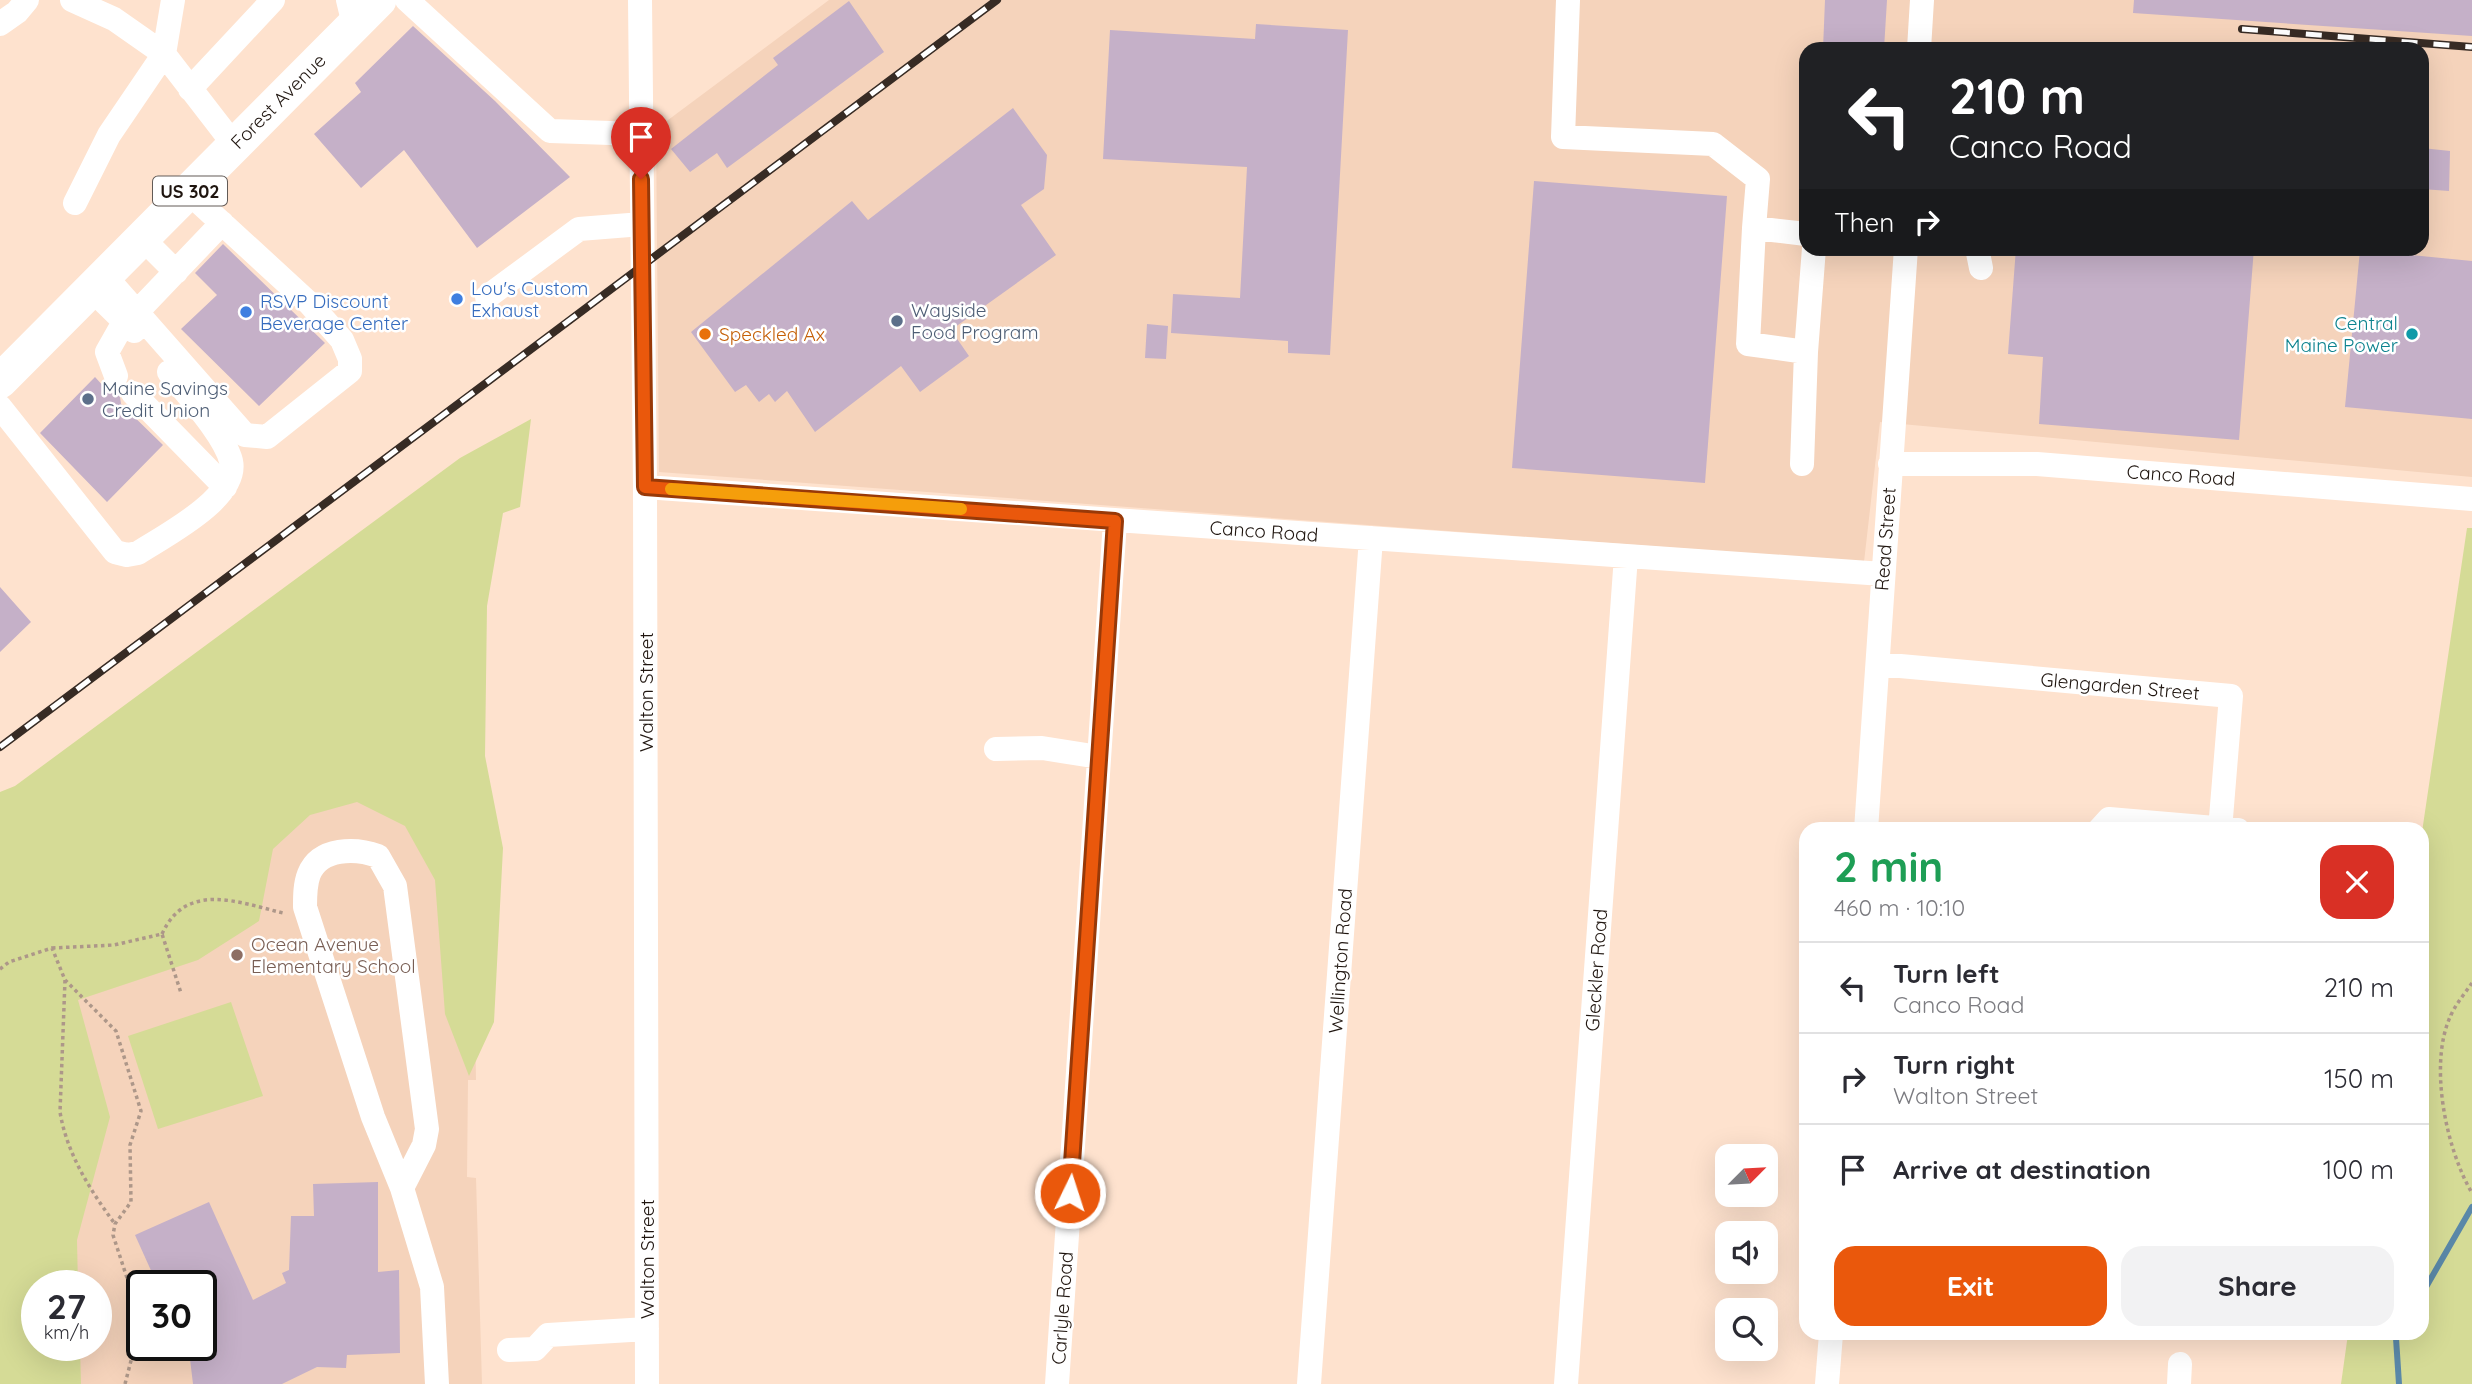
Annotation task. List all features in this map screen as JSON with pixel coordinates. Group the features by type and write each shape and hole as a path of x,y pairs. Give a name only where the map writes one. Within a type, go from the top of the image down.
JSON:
{"highway":[{"name":"Forest Avenue","path":"0,381 234,146 351,13 379,0"}],"street":[{"path":"0,24 18,12 27,0"},
{"path":"72,0 114,19 164,54 234,146"},
{"path":"75,203 114,126 164,54 173,0"},
{"path":"190,89 273,0"},
{"path":"407,0 550,131 641,134"},
{"name":"Walton Street","path":"640,0 645,487 647,1384"},
{"path":"1568,0 1563,137 1713,144 1758,180 1748,344 1806,352"},
{"path":"1919,42 1922,0"},
{"path":"98,283 245,435 267,437 350,371 350,359 342,340 310,304 188,192"},
{"path":"222,223 131,317 107,352 125,385 225,487"},
{"path":"486,296 579,229 642,223"},
{"path":"1754,228 1799,233"},
{"path":"142,238 176,272"},
{"path":"1802,464 1806,352 1813,256"},
{"name":"Read Street","path":"1867,822 1905,256"},
{"path":"0,407 116,552 127,555 138,552 209,506 231,475 231,461 219,439 131,317"},
{"name":"Canco Road","path":"1890,464 2037,464 2472,499"},
{"name":"Canco Road","path":"645,487 1883,574"},
{"name":"Carlyle Road","path":"1057,1384 1115,521"},
{"name":"Wellington Road","path":"1309,1384 1371,538"},
{"name":"Gleckler Road","path":"1566,1384 1626,556"},
{"name":"Glengarden Street","path":"1878,664 2231,696 2226,822"},
{"path":"996,749 1042,748 1099,757"},
{"path":"2106,822 2109,819 2144,822"},
{"path":"402,1188 421,1152 427,1129 395,886 378,856 359,849 340,851 322,859 309,872 305,907 373,1117 402,1188 432,1287 437,1384"},
{"path":"509,1350 535,1349 548,1335 647,1329"},
{"path":"1827,1384 1831,1340"}],"path":[{"path":"181,993 162,934 169,918 181,907 202,900 226,898 285,913"},
{"path":"0,970 9,962 52,948 114,945 162,934"},
{"path":"52,948 65,980 116,1031 141,1111 128,1158 131,1202 115,1224"},
{"path":"65,980 60,1112 68,1145 99,1202 115,1224 115,1245 126,1277"},
{"path":"2472,983 2450,1016 2441,1054 2442,1094 2452,1142 2459,1172 2472,1193"},
{"path":"125,1384 131,1361"}],"shaded area":[{"path":"829,0 2472,0 2472,477 1880,422 1864,562 659,472 656,129"},
{"name":"Ocean Avenue Elementary School","path":"465,482 476,1080 468,1080 467,1177 476,1178 482,1384 0,1384 0,829"}],"green space":[{"path":"531,419 520,507 503,513 487,606 485,756 503,848 494,1022 469,1076 445,1014 435,880 405,826 357,802 310,815 273,849 259,921 198,960 78,1000 110,1117 77,1240 78,1270 21,1270 21,1361 80,1361 81,1384 0,1384 0,792 15,786 460,458"},
{"path":"2467,528 2472,528 2472,1384 2341,1384 2347,1340 2429,1340 2429,822 2423,822"},
{"path":"231,1002 263,1096 158,1129 128,1036"}],"building":[{"path":"1825,0 1887,0 1884,42 1823,42"},
{"path":"2134,0 2472,0 2472,36 2133,13"},
{"path":"849,1 884,52 727,168 717,153 690,172 671,149 778,65 773,58"},
{"path":"1256,24 1348,30 1330,355 1288,353 1288,341 1171,333 1173,294 1240,298 1247,167 1103,159 1110,30 1255,39"},
{"path":"413,26 495,101 570,177 477,248 404,150 361,188 314,134 361,92 355,83"},
{"path":"1013,108 1047,155 1044,189 1021,205 1056,255 951,330 969,356 920,392 901,366 815,432 787,391 775,402 769,394 759,402 746,385 735,392 691,332 852,201 868,220"},
{"path":"2429,149 2450,151 2449,191 2429,190"},
{"path":"1534,181 1727,196 1705,483 1512,468"},
{"name":"RSVP Discount Beverage Center","path":"223,244 325,343 259,406 181,329 217,295 195,273"},
{"path":"2015,256 2253,256 2239,440 2039,424 2043,357 2008,354"},
{"name":"Central Maine Power","path":"2359,256 2421,256 2472,261 2472,419 2345,407"},
{"path":"1147,324 1168,326 1166,359 1145,358"},
{"path":"95,377 105,388 119,390 121,404 163,445 107,502 40,433"},
{"path":"0,587 31,622 0,652"},
{"path":"378,1182 378,1272 399,1270 400,1353 347,1355 346,1368 317,1367 282,1384 193,1384 190,1361 217,1361 217,1270 151,1270 135,1235 209,1202 253,1300 286,1283 282,1273 289,1270 291,1216 314,1216 313,1184"}],"waterway":[{"path":"2429,1282 2472,1207"},
{"path":"2396,1340 2399,1384"}],"railway":[{"path":"0,747 997,0"},
{"path":"2242,29 2408,42"},
{"path":"2429,44 2472,47"}],"slow traffic":[{"path":"671,489 961,509"}],"place":[{"name":"Lou's Custom Exhaust","path":"457,299"},
{"name":"RSVP Discount Beverage Center","path":"246,312"},
{"name":"Wayside Food Program","path":"897,321"},
{"name":"Speckled Ax","path":"705,334"},
{"name":"Central Maine Power","path":"2412,334"},
{"name":"Maine Savings Credit Union","path":"88,399"},
{"name":"Ocean Avenue Elementary School","path":"237,955"}],"route":[{"path":"641,179 645,487 1115,521 1070,1193"}]}
